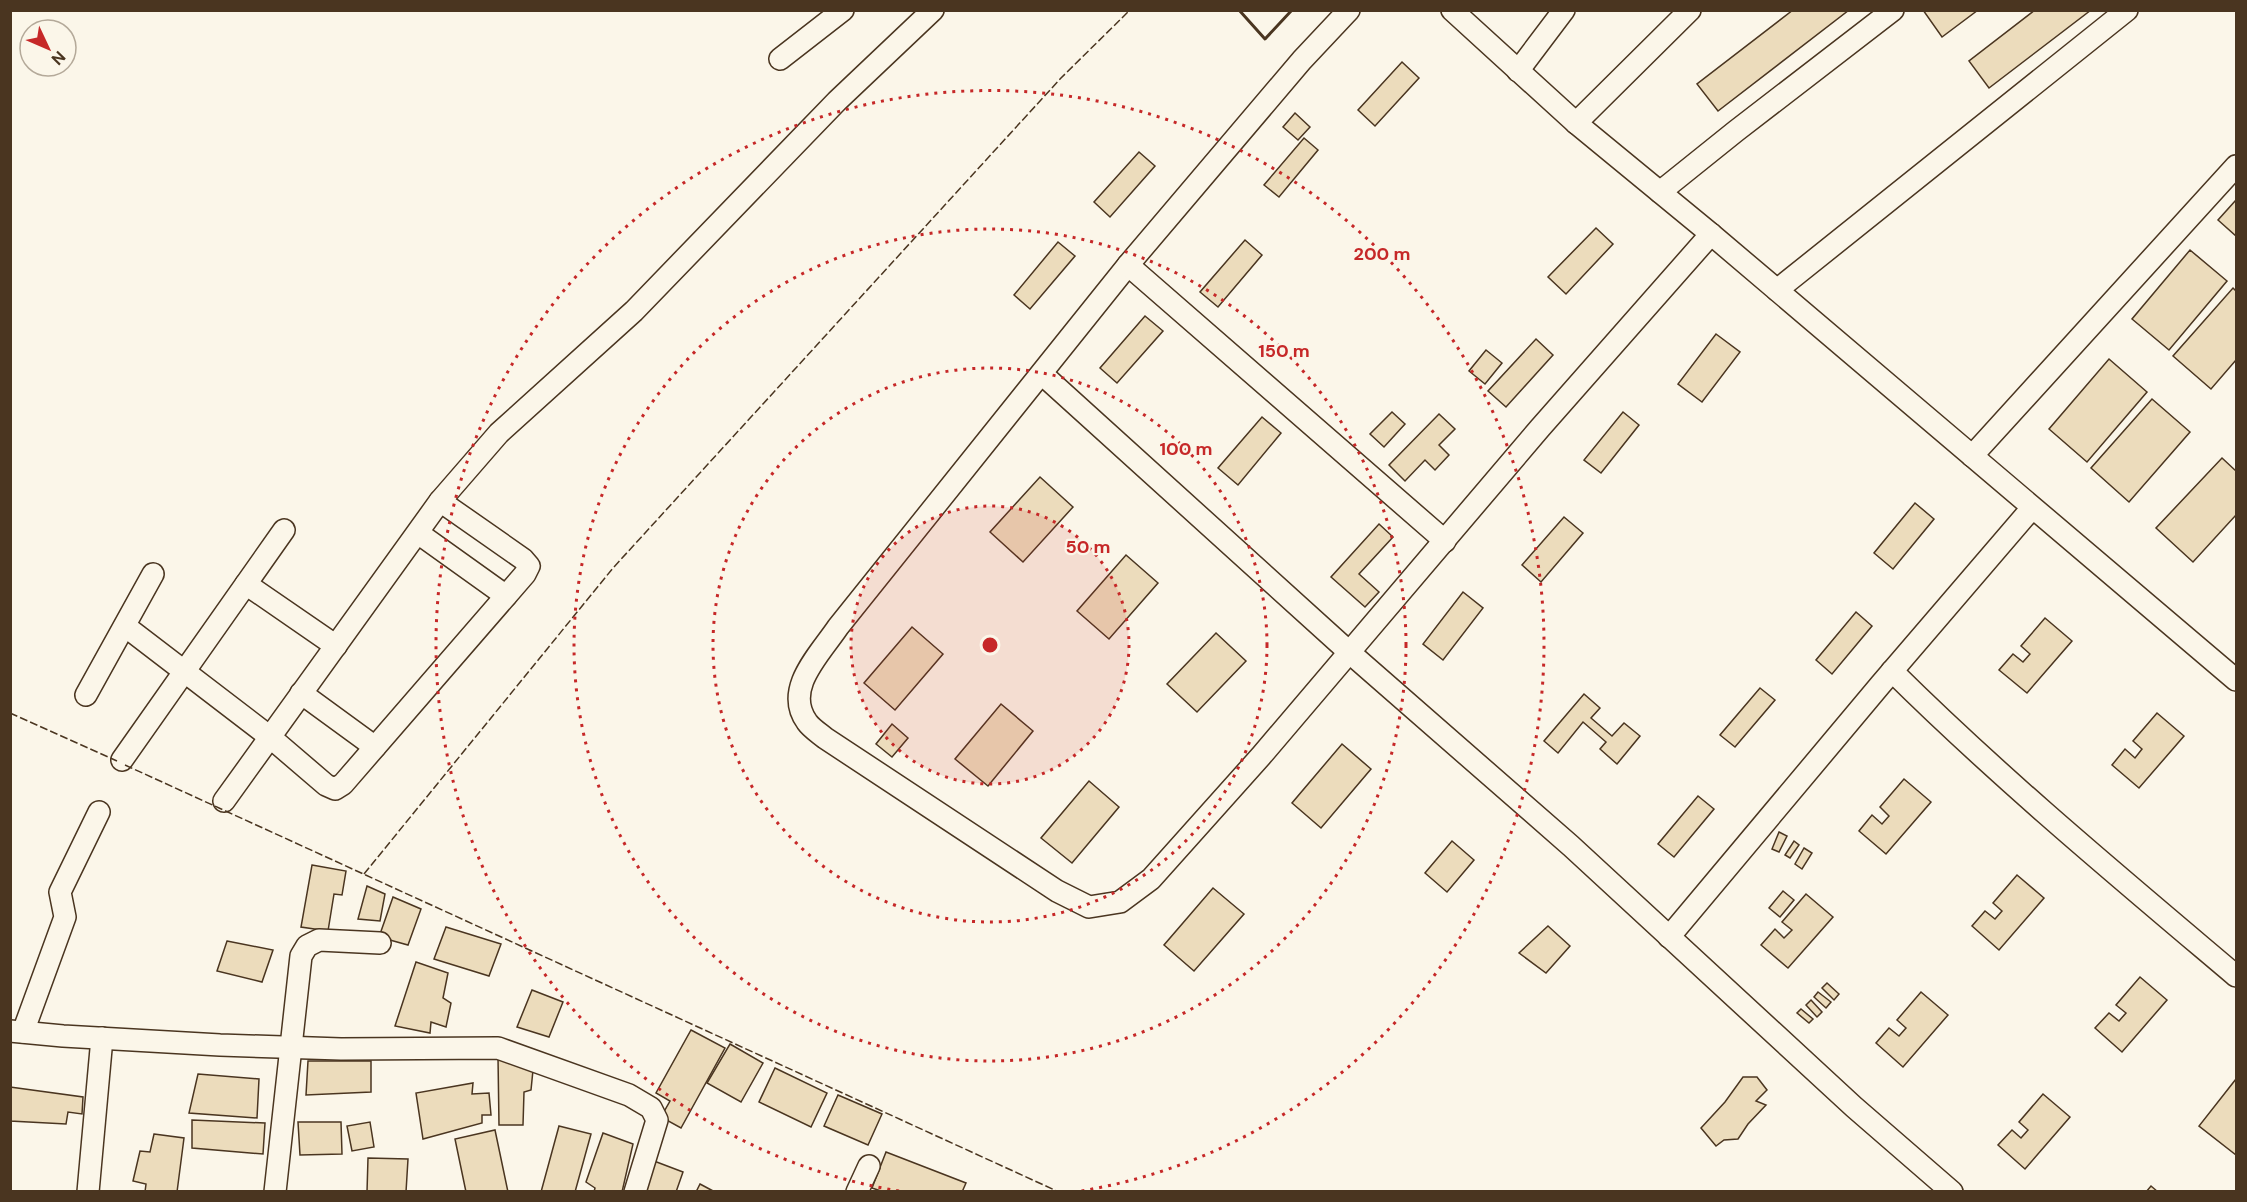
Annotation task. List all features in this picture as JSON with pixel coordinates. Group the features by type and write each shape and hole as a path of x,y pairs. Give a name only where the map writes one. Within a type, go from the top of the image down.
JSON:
{"street":[{"path":"780,59 843,10"},
{"path":"224,801 440,501 499,433 634,311 829,110 933,10"},
{"path":"1349,10 1302,60 1128,265 838,627 801,680 798,704 807,723 825,738 1058,891 1089,907 1120,902 1150,879 1261,756 1540,428 1711,234"},
{"path":"1452,10 1576,123 1711,234 2236,680"},
{"path":"1518,70 1564,10"},
{"path":"1576,123 1690,10"},
{"path":"1660,192 1893,10"},
{"path":"1777,290 2127,10"},
{"path":"1972,456 2236,166"},
{"path":"1128,265 1445,541"},
{"path":"1042,374 1349,652 1571,846 1854,1107 1952,1191"},
{"path":"125,626 270,737 326,785 335,789 343,784 506,596 525,574 528,566 523,559 440,501"},
{"path":"1669,937 2032,508"},
{"path":"122,760 284,530"},
{"path":"418,533 506,596"},
{"path":"86,695 153,574"},
{"path":"246,584 336,646"},
{"path":"1892,671 1940,718 2076,839 2236,976"},
{"path":"301,693 375,747"},
{"path":"99,812 60,892 65,917 16,1031 102,1038 292,1047 498,1048 629,1095 651,1108 657,1120 635,1191"},
{"path":"275,1191 301,956 306,946 319,940 380,942"},
{"path":"88,1191 102,1038"},
{"path":"857,1191 869,1166"}],"building":[{"path":"1793,10 1849,10 1718,111 1697,84"},
{"path":"1923,10 1978,10 1942,37"},
{"path":"2035,10 2091,10 1989,88 1969,61"},
{"path":"1402,62 1419,78 1375,126 1358,110"},
{"path":"1295,113 1310,127 1298,140 1283,127"},
{"path":"1304,138 1318,150 1279,197 1264,185"},
{"path":"1139,152 1155,166 1110,217 1094,202"},
{"path":"2236,200 2236,236 2218,220"},
{"path":"1596,228 1613,244 1566,294 1548,277"},
{"path":"1245,240 1262,255 1218,307 1200,292"},
{"path":"1058,242 1075,256 1030,309 1014,295"},
{"path":"2190,250 2227,281 2169,350 2132,319"},
{"path":"2233,288 2236,291 2236,360 2211,389 2173,356"},
{"path":"1145,316 1163,331 1117,383 1100,368"},
{"path":"1716,334 1740,352 1702,402 1678,384"},
{"path":"1536,339 1553,355 1506,407 1488,391"},
{"path":"1486,350 1502,363 1485,384 1469,371"},
{"path":"2109,359 2147,392 2087,462 2049,429"},
{"path":"2152,399 2190,432 2129,502 2091,468"},
{"path":"1392,412 1405,424 1384,447 1370,434"},
{"path":"1623,412 1639,425 1601,473 1584,460"},
{"path":"1439,414 1455,429 1439,445 1449,455 1435,470 1425,460 1405,481 1389,465"},
{"path":"1262,417 1281,433 1238,485 1218,468"},
{"path":"2222,458 2236,471 2236,515 2193,562 2156,528"},
{"path":"1040,477 1073,507 1023,562 990,532"},
{"path":"1915,503 1934,519 1893,569 1874,553"},
{"path":"1564,517 1583,533 1541,582 1522,565"},
{"path":"1379,524 1393,537 1359,574 1379,592 1365,607 1331,577"},
{"path":"1126,555 1158,583 1109,639 1077,611"},
{"path":"1463,592 1483,608 1443,660 1423,644"},
{"path":"1856,612 1872,626 1832,674 1816,660"},
{"path":"2045,618 2072,641 2027,693 1999,670 2013,654 2023,662 2030,654 2021,646"},
{"path":"912,627 943,654 895,710 864,683"},
{"path":"1216,633 1246,661 1197,712 1167,684"},
{"path":"1760,688 1775,700 1735,747 1720,735"},
{"path":"1584,694 1600,708 1591,718 1612,736 1624,723 1640,736 1617,764 1600,749 1606,742 1583,722 1558,753 1544,741"},
{"path":"1001,704 1033,731 988,786 955,759"},
{"path":"2157,713 2184,736 2139,788 2112,765 2125,749 2135,758 2142,749 2133,741"},
{"path":"892,724 908,738 892,757 876,744"},
{"path":"1342,744 1371,769 1321,828 1292,803"},
{"path":"1904,779 1931,802 1886,854 1859,831 1872,815 1882,824 1889,816 1880,807"},
{"path":"1089,781 1119,807 1072,863 1041,838"},
{"path":"1698,796 1714,809 1674,857 1658,844"},
{"path":"1779,832 1787,836 1779,852 1772,849"},
{"path":"1452,841 1474,860 1447,892 1425,873"},
{"path":"1794,841 1799,845 1790,858 1785,855"},
{"path":"1804,848 1812,853 1802,869 1795,864"},
{"path":"312,865 346,871 342,895 334,894 328,931 301,927"},
{"path":"2017,875 2044,898 1999,950 1972,926 1985,911 1995,919 2002,911 1993,903"},
{"path":"367,886 385,894 380,921 358,919"},
{"path":"1213,888 1244,914 1194,971 1164,945"},
{"path":"1783,891 1794,900 1780,917 1769,908"},
{"path":"1806,894 1833,917 1788,968 1761,945 1775,929 1784,938 1792,930 1782,922"},
{"path":"393,897 421,909 408,945 379,937"},
{"path":"1548,926 1570,946 1546,973 1519,953"},
{"path":"446,927 501,944 489,976 434,959"},
{"path":"227,941 273,950 262,982 217,971"},
{"path":"416,962 448,973 443,998 451,1003 446,1027 431,1022 430,1033 395,1026"},
{"path":"2140,977 2167,1000 2122,1052 2095,1028 2109,1013 2119,1021 2126,1013 2116,1005"},
{"path":"1827,983 1839,994 1834,1000 1822,988"},
{"path":"532,990 563,1002 549,1037 517,1027"},
{"path":"1818,992 1831,1002 1826,1008 1814,997"},
{"path":"1921,992 1948,1015 1903,1067 1876,1043 1889,1028 1899,1036 1906,1028 1897,1020"},
{"path":"1811,1000 1822,1012 1817,1017 1806,1005"},
{"path":"1801,1009 1813,1019 1809,1023 1797,1013"},
{"path":"691,1030 725,1048 681,1128 661,1117 670,1101 656,1093"},
{"path":"730,1044 763,1063 741,1102 707,1083"},
{"path":"498,1057 533,1070 531,1090 524,1092 523,1125 499,1125"},
{"path":"308,1061 371,1061 371,1092 306,1095"},
{"path":"775,1068 827,1093 811,1127 759,1102"},
{"path":"198,1074 259,1079 257,1118 189,1113"},
{"path":"1743,1077 1757,1077 1767,1090 1756,1101 1766,1105 1748,1124 1738,1139 1724,1140 1716,1146 1701,1128 1725,1102"},
{"path":"2236,1079 2236,1155 2199,1126"},
{"path":"473,1083 472,1094 489,1093 491,1115 482,1115 482,1123 423,1139 416,1093"},
{"path":"10,1087 83,1097 82,1114 68,1112 66,1124 10,1121"},
{"path":"2043,1094 2070,1117 2025,1169 1998,1145 2012,1130 2021,1138 2028,1130 2019,1122"},
{"path":"838,1095 882,1114 868,1145 824,1126"},
{"path":"192,1120 265,1123 263,1154 192,1148"},
{"path":"298,1122 341,1122 342,1154 300,1155"},
{"path":"370,1122 374,1147 352,1151 347,1126"},
{"path":"559,1126 591,1134 575,1192 541,1192"},
{"path":"495,1130 508,1192 466,1192 455,1139"},
{"path":"603,1133 633,1144 622,1192 594,1192 595,1188 586,1182"},
{"path":"154,1134 184,1138 177,1192 145,1192 146,1184 133,1181 140,1151 150,1152"},
{"path":"886,1152 966,1183 962,1192 884,1192 872,1188"},
{"path":"368,1158 408,1159 406,1192 367,1192"},
{"path":"654,1161 683,1172 676,1192 643,1192"},
{"path":"700,1184 715,1192 696,1192"},
{"path":"2151,1186 2158,1192 2146,1192"}],"fence":[{"path":"364,874 613,568 1061,78 1130,10"},
{"path":"10,713 117,761"},
{"path":"125,765 1059,1192"}],"wall":[{"path":"1239,10 1265,39 1292,10"}]}
